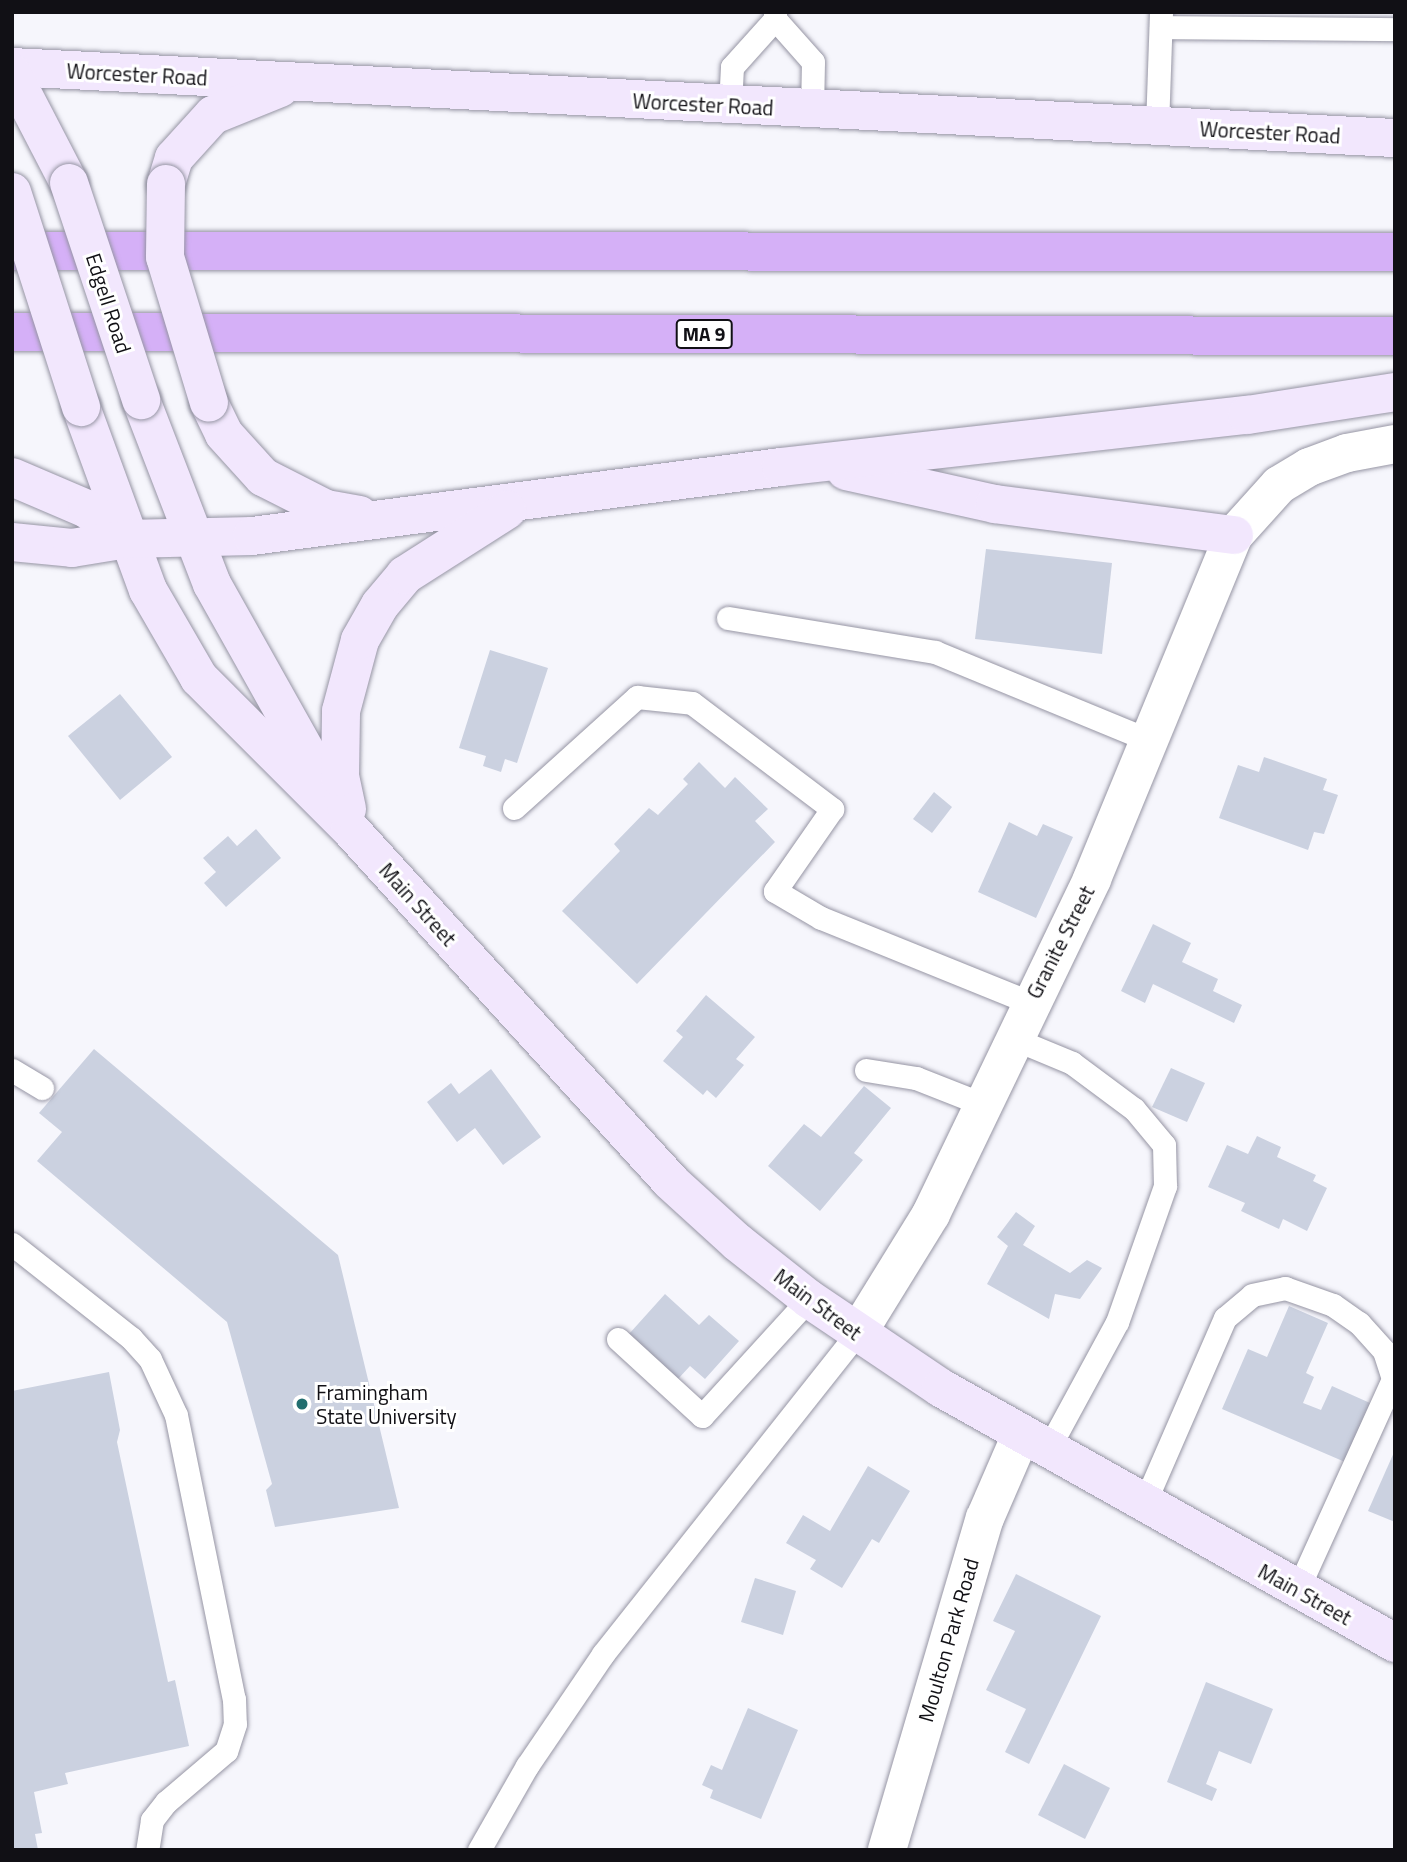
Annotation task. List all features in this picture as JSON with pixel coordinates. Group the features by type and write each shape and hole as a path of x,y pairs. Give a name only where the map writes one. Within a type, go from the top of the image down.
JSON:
{"highway":[{"path":"12,251 1395,252"},
{"name":"MA 9","path":"12,332 1395,336"}],"main road":[{"name":"Worcester Road","path":"12,67 730,106 1395,138"},
{"name":"Edgell Road","path":"12,74 69,183 191,540"},
{"path":"292,83 213,115 174,158 166,184 165,257 209,403 224,434 264,477 326,509 384,519"},
{"path":"12,192 81,407 127,539"},
{"path":"12,542 72,548 127,539 191,540 384,519 781,467 1221,418 1395,392"},
{"path":"781,467 840,470 995,504 1234,536"},
{"path":"12,477 87,509 127,539"},
{"path":"350,828 338,744 348,674 360,640 380,605 405,575 470,529 528,499"},
{"name":"Main Street","path":"127,539 170,634 199,678 350,828 670,1181 737,1242 857,1334 1034,1442 1297,1591 1395,1643"},
{"name":"Main Street","path":"191,540 239,639 350,828"}],"street":[{"path":"1234,536 1255,506 1299,473 1347,453 1395,444"},
{"name":"Granite Street","path":"857,1334 907,1258 1029,1002 1092,879 1234,536"},
{"name":"Moulton Park Road","path":"887,1850 985,1518 1034,1442"}],"lane":[{"path":"730,106 732,67 775,16 813,62 812,109"},
{"path":"1157,127 1161,19 1395,29"},
{"path":"728,618 935,652 1149,740"},
{"path":"514,808 637,697 692,703 832,809 775,891 821,918 1029,1002"},
{"path":"1012,1038 1072,1063 1134,1109 1164,1145 1165,1186 1117,1322 1034,1442"},
{"path":"12,1070 42,1087"},
{"path":"866,1070 916,1078 982,1104"},
{"path":"12,1244 131,1338 150,1359 176,1415 234,1699 235,1724 226,1751 166,1802 152,1820 147,1850"},
{"path":"1144,1504 1225,1318 1252,1295 1285,1288 1334,1305 1359,1323 1384,1351 1393,1379 1297,1591"},
{"path":"618,1339 702,1416 809,1299"},
{"path":"479,1850 527,1766 603,1654 857,1334"}],"building":[{"path":"986,549 1112,563 1102,654 975,639"},
{"path":"490,650 548,668 517,763 505,759 501,772 483,766 486,756 459,748"},
{"path":"120,694 172,757 120,800 68,736"},
{"path":"1264,757 1327,779 1323,790 1338,795 1324,834 1314,832 1308,850 1219,818 1238,765 1259,772"},
{"path":"699,762 725,788 735,777 768,809 755,821 775,842 637,984 562,911 620,851 614,844 649,808 658,815 688,784 683,779"},
{"path":"934,792 952,807 932,833 913,819"},
{"path":"1009,822 1037,836 1043,824 1073,837 1036,918 978,892"},
{"path":"256,829 281,858 226,907 204,883 216,872 203,858 228,836 237,846"},
{"path":"1153,924 1191,943 1182,962 1218,979 1213,991 1242,1005 1234,1023 1153,984 1145,1003 1121,991"},
{"path":"706,995 755,1037 736,1059 744,1065 716,1098 707,1090 703,1095 663,1061 683,1037 676,1031"},
{"path":"94,1049 338,1255 399,1508 275,1527 266,1490 272,1484 227,1322 37,1161 62,1132 39,1113"},
{"path":"1171,1068 1205,1083 1187,1122 1152,1107"},
{"path":"491,1069 541,1137 503,1165 475,1128 457,1142 427,1102 451,1083 459,1094"},
{"path":"864,1086 891,1108 854,1153 863,1160 820,1211 768,1166 804,1124 821,1137"},
{"path":"1257,1136 1281,1147 1277,1157 1316,1175 1313,1181 1327,1188 1307,1231 1283,1219 1279,1229 1241,1211 1245,1203 1208,1187 1227,1145 1248,1154"},
{"path":"1016,1212 1035,1226 1023,1245 1070,1273 1087,1260 1102,1268 1080,1299 1055,1294 1049,1319 987,1284 1008,1246 997,1237"},
{"path":"665,1294 699,1325 709,1315 739,1341 705,1379 690,1366 678,1379 629,1334"},
{"path":"1289,1306 1328,1323 1306,1373 1314,1377 1303,1403 1321,1410 1332,1386 1370,1403 1345,1462 1222,1409 1248,1349 1267,1357"},
{"path":"109,1372 120,1430 117,1442 168,1682 175,1680 189,1746 65,1773 68,1784 34,1792 42,1833 35,1834 38,1850 12,1850 12,1391"},
{"path":"1395,1450 1395,1522 1368,1511"},
{"path":"868,1466 910,1491 879,1543 872,1539 842,1588 810,1569 816,1560 786,1543 803,1515 830,1531"},
{"path":"1016,1574 1101,1616 1029,1764 1005,1752 1026,1709 986,1690 1015,1631 993,1621"},
{"path":"755,1578 796,1591 783,1635 741,1622"},
{"path":"1206,1682 1273,1709 1251,1764 1219,1751 1206,1784 1217,1789 1212,1801 1167,1782"},
{"path":"748,1708 798,1730 761,1819 710,1798 713,1790 702,1785 711,1765 722,1770"},
{"path":"1064,1764 1110,1788 1085,1839 1038,1815"}],"place":[{"name":"Framingham State University","path":"302,1404"}]}
